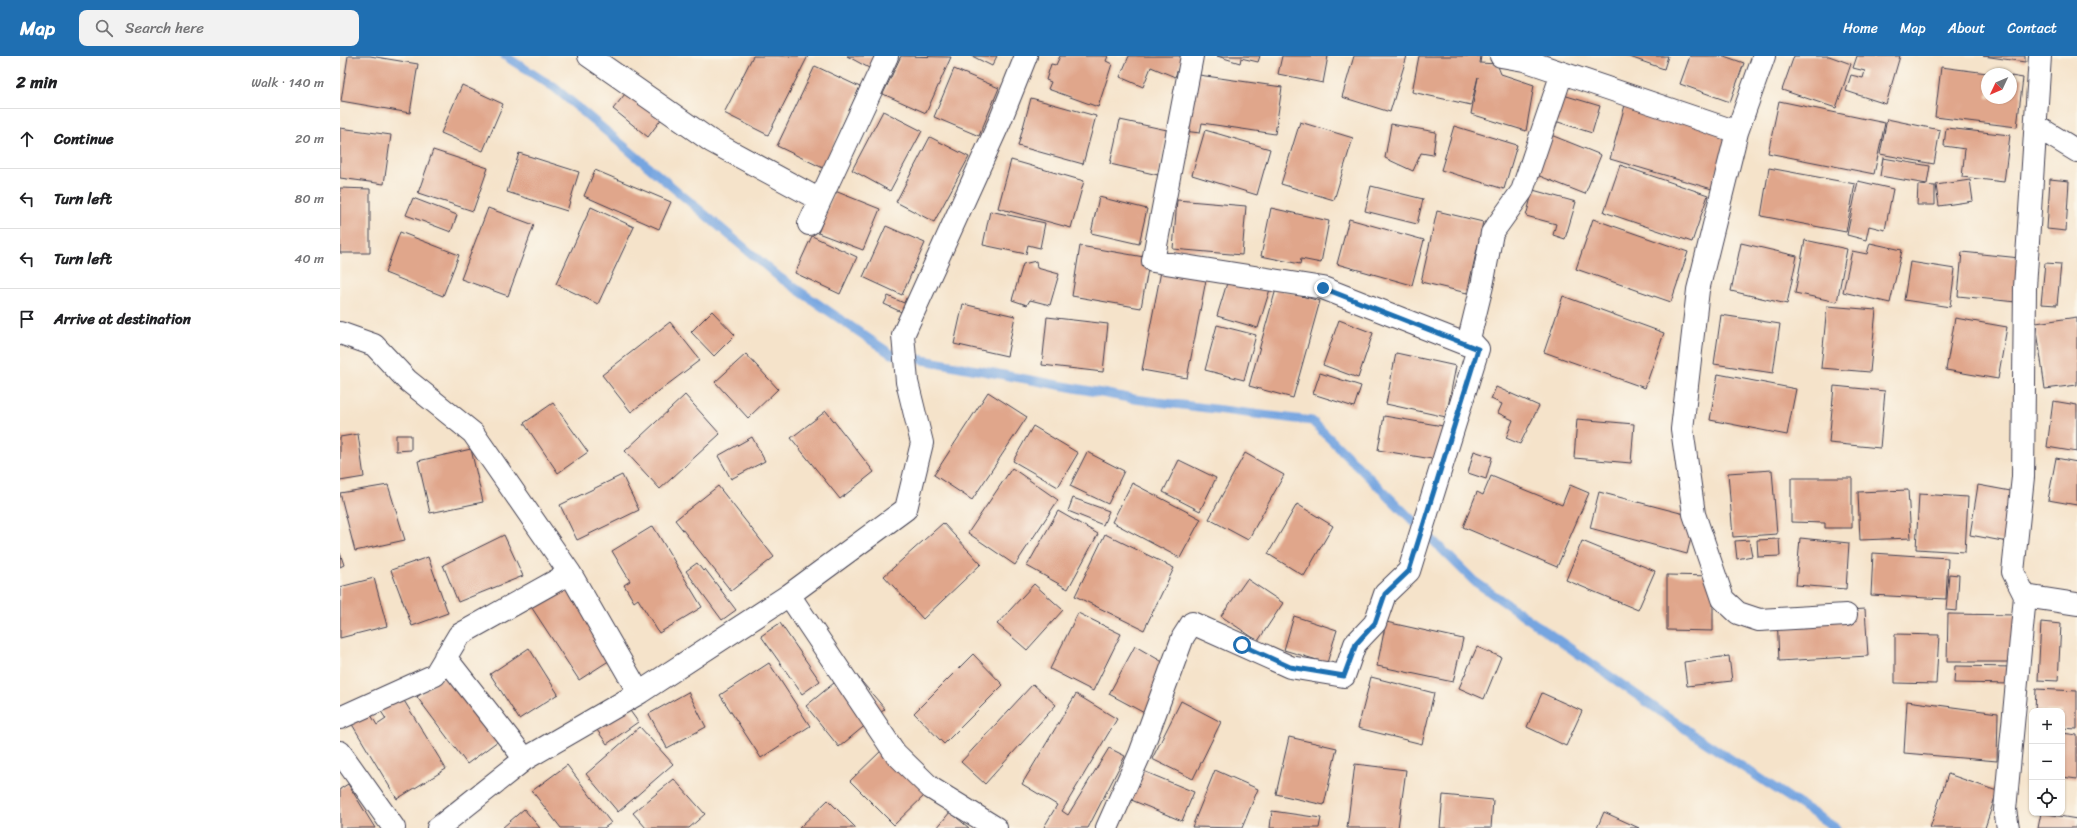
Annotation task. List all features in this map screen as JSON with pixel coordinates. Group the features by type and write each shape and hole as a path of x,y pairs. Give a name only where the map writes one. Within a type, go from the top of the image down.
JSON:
{"street":[{"path":"589,56 711,141 820,200"},
{"path":"809,224 887,56"},
{"path":"438,828 525,759 639,693 789,595 906,509 922,443 907,382 903,335 1000,121 1026,56"},
{"path":"1192,56 1153,261 1323,288 1478,349"},
{"path":"1501,56 1524,60 1737,132"},
{"path":"1764,56 1737,132 1698,290 1682,429 1694,514 1723,599 1738,613 1759,620 1846,615"},
{"path":"2008,828 2005,810 2025,596 2013,572 2023,477 2025,288 2040,56"},
{"path":"1478,349 1469,338 1482,286 1492,233 1522,191 1562,73"},
{"path":"2036,126 2077,151"},
{"path":"340,332 374,345 407,380 473,433 570,573 639,693"},
{"path":"1107,828 1140,754 1183,637 1192,624 1290,667 1344,676 1356,644 1375,623 1385,594 1409,571 1478,349"},
{"path":"340,718 436,675 459,635 570,573"},
{"path":"789,595 896,753 931,788 996,828"},
{"path":"2025,596 2077,604"},
{"path":"445,657 525,759"},
{"path":"340,752 394,828"}],"building":[{"path":"348,56 370,56 418,64 410,113 341,101"},
{"path":"753,56 808,56 768,135 724,113"},
{"path":"847,56 876,56 869,68"},
{"path":"901,56 951,57 926,113 883,94"},
{"path":"972,56 997,56 992,66"},
{"path":"1060,56 1108,56 1106,61 1112,64 1098,107 1048,89 1051,82 1046,80 1051,64 1056,65"},
{"path":"1129,56 1183,56 1175,77 1151,67 1143,87 1120,77"},
{"path":"1217,56 1260,56 1258,62 1241,58 1240,63"},
{"path":"1282,56 1328,56 1323,83 1278,74"},
{"path":"1354,56 1407,56 1390,112 1342,97"},
{"path":"1419,56 1481,56 1480,63 1497,64 1501,74 1534,85 1526,131 1471,114 1478,77 1471,105 1412,92"},
{"path":"1627,56 1668,56 1664,69"},
{"path":"1690,56 1724,56 1744,63 1730,102 1680,84"},
{"path":"1794,56 1829,56 1851,64 1836,108 1782,90"},
{"path":"1857,56 1900,56 1886,104 1846,91 1851,75 1863,78 1865,71 1853,68"},
{"path":"1983,56 2025,56 2025,62"},
{"path":"815,66 860,87 823,168 777,146"},
{"path":"1941,67 1981,72 1981,104 2017,104 2017,77 2023,78 2017,127 1935,117"},
{"path":"954,69 999,88 979,136 934,117"},
{"path":"1192,74 1282,87 1275,134 1202,123 1200,133 1184,131"},
{"path":"633,84 668,110 648,137 613,109"},
{"path":"462,85 503,104 483,151 441,133"},
{"path":"1560,94 1600,106 1592,133 1552,120"},
{"path":"1031,98 1096,116 1083,164 1018,146"},
{"path":"1627,98 1730,129 1712,189 1610,159"},
{"path":"1779,101 1885,123 1874,174 1768,153"},
{"path":"883,111 922,131 890,191 852,170"},
{"path":"1887,119 1940,130 1934,164 1880,154"},
{"path":"1120,120 1167,130 1158,175 1110,164"},
{"path":"1300,122 1353,138 1334,200 1281,184"},
{"path":"1391,124 1436,132 1433,155 1421,153 1413,171 1385,158"},
{"path":"1454,126 1517,145 1504,189 1441,170"},
{"path":"340,128 391,135 384,184 340,178"},
{"path":"1946,128 2010,135 2004,182 1962,177 1965,149 1944,146"},
{"path":"1205,130 1270,149 1257,195 1192,175"},
{"path":"1551,135 1601,155 1585,194 1537,175"},
{"path":"930,137 969,157 934,222 896,202"},
{"path":"433,150 488,168 473,211 418,193"},
{"path":"519,153 579,172 567,211 507,192"},
{"path":"1883,158 1930,166 1927,184 1880,176"},
{"path":"1011,160 1084,181 1071,228 998,208"},
{"path":"1620,165 1708,195 1692,242 1604,212"},
{"path":"1769,168 1855,184 1846,232 1761,216"},
{"path":"595,170 671,202 659,229 584,196"},
{"path":"2050,179 2069,181 2066,231 2047,229"},
{"path":"1970,180 1973,201 1939,206 1936,185"},
{"path":"1858,181 1893,189 1885,230 1869,226 1866,240 1847,235"},
{"path":"1918,185 1935,186 1935,205 1917,205"},
{"path":"1371,186 1423,199 1417,224 1365,211"},
{"path":"340,188 370,189 370,253 340,253"},
{"path":"1533,190 1576,202 1565,239 1553,235 1556,224 1526,216"},
{"path":"835,191 880,209 863,250 818,233"},
{"path":"1099,197 1147,209 1139,244 1091,233"},
{"path":"413,198 457,215 451,232 406,215"},
{"path":"1177,200 1246,206 1242,255 1173,249"},
{"path":"591,207 634,227 598,304 556,284"},
{"path":"488,208 534,225 508,296 461,279"},
{"path":"1271,208 1329,221 1321,263 1301,259 1300,264 1261,256"},
{"path":"990,211 1045,223 1040,248 1028,245 1026,254 983,245"},
{"path":"1437,211 1483,222 1467,293 1421,282"},
{"path":"1349,219 1424,240 1412,285 1337,264"},
{"path":"1593,219 1688,252 1671,302 1576,269"},
{"path":"886,226 925,243 902,295 863,277"},
{"path":"400,232 459,255 443,296 385,273"},
{"path":"812,236 857,257 840,294 795,273"},
{"path":"1805,240 1847,249 1837,302 1795,293"},
{"path":"1741,243 1797,256 1787,304 1731,291"},
{"path":"1870,243 1902,250 1890,303 1843,292 1852,251 1867,254"},
{"path":"1080,246 1150,258 1141,308 1072,296"},
{"path":"1962,252 2020,258 2016,302 1958,296"},
{"path":"1036,261 1037,268 1059,274 1050,305 1030,300 1027,305 1012,300 1023,264"},
{"path":"1910,262 1955,269 1950,307 1904,300"},
{"path":"2045,263 2061,264 2057,305 2041,304"},
{"path":"1162,266 1207,275 1187,378 1142,370"},
{"path":"1230,273 1271,286 1258,328 1217,316"},
{"path":"1276,289 1320,301 1293,398 1249,386"},
{"path":"888,296 904,303 906,298 914,302 908,315 884,304"},
{"path":"1563,296 1664,333 1645,388 1544,352"},
{"path":"963,304 1015,316 1007,356 954,344"},
{"path":"1827,306 1876,310 1870,372 1821,368"},
{"path":"712,311 735,335 714,356 691,332"},
{"path":"1721,315 1780,324 1773,373 1714,364"},
{"path":"1047,317 1108,324 1103,372 1042,365"},
{"path":"2077,317 2077,385 2045,389 2036,323"},
{"path":"1955,318 2007,327 1998,379 1946,370"},
{"path":"1339,320 1373,333 1358,378 1323,365"},
{"path":"670,322 700,360 631,412 602,375"},
{"path":"1217,325 1256,335 1244,380 1205,370"},
{"path":"1396,353 1456,366 1446,417 1386,404"},
{"path":"746,354 778,389 748,418 715,382"},
{"path":"1320,373 1361,386 1354,407 1313,394"},
{"path":"1718,374 1796,389 1787,435 1710,420"},
{"path":"1834,386 1885,391 1880,448 1829,443"},
{"path":"1496,387 1539,406 1520,444 1506,438 1513,420 1498,413 1502,404 1491,399"},
{"path":"988,392 1027,417 972,500 934,475"},
{"path":"685,395 720,434 660,489 625,451"},
{"path":"2053,401 2077,405 2077,452 2047,447"},
{"path":"553,403 588,452 558,473 524,423"},
{"path":"826,411 874,472 840,499 791,438"},
{"path":"1384,416 1443,426 1438,460 1378,450"},
{"path":"1577,419 1634,424 1631,463 1574,458"},
{"path":"1033,426 1078,453 1058,487 1013,461"},
{"path":"358,434 364,477 340,481 340,437"},
{"path":"396,435 411,435 411,450 396,451"},
{"path":"752,437 765,461 731,479 718,456"},
{"path":"471,449 483,502 430,513 418,461"},
{"path":"1474,451 1492,457 1486,479 1468,473"},
{"path":"1087,452 1124,471 1108,504 1070,486"},
{"path":"1245,453 1284,475 1248,540 1209,519"},
{"path":"2056,458 2077,462 2077,505 2048,500"},
{"path":"1179,460 1216,478 1200,511 1163,492"},
{"path":"1012,468 1058,500 1015,565 968,533"},
{"path":"1772,470 1777,534 1733,537 1728,473"},
{"path":"622,475 639,510 577,540 560,505"},
{"path":"1491,476 1562,505 1570,485 1589,493 1557,567 1463,527 1477,492 1483,495"},
{"path":"1791,478 1852,478 1852,528 1825,528 1825,523 1791,522"},
{"path":"1132,483 1201,519 1180,558 1112,522"},
{"path":"388,485 405,540 355,551 340,493"},
{"path":"1978,485 2016,492 2008,542 1970,535"},
{"path":"718,486 774,557 731,591 675,520"},
{"path":"1908,490 1911,538 1860,540 1858,492"},
{"path":"1599,492 1696,517 1687,554 1590,528"},
{"path":"1919,494 1968,497 1965,552 1916,549"},
{"path":"1073,498 1109,511 1103,525 1068,511"},
{"path":"1297,504 1333,526 1304,576 1268,554"},
{"path":"1058,511 1098,534 1068,589 1027,566"},
{"path":"943,523 981,564 923,619 884,576"},
{"path":"653,526 702,607 659,633 638,599 634,602 624,585 630,581 612,551"},
{"path":"1105,534 1174,568 1144,630 1075,596"},
{"path":"504,535 523,576 458,602 443,565"},
{"path":"1800,538 1849,543 1846,589 1796,585"},
{"path":"1779,539 1780,556 1758,557 1757,540"},
{"path":"1749,540 1752,556 1737,559 1735,541"},
{"path":"1582,541 1655,571 1638,610 1566,580"},
{"path":"340,553 344,565 340,567"},
{"path":"1873,553 1948,558 1946,599 1871,595"},
{"path":"428,557 448,613 412,626 391,570"},
{"path":"697,563 703,571 705,569 736,610 722,620 686,571"},
{"path":"1949,574 1959,575 1957,611 1946,610"},
{"path":"1667,575 1713,576 1713,631 1667,630"},
{"path":"374,578 387,626 340,638 340,587"},
{"path":"569,579 618,655 579,680 530,605"},
{"path":"1247,579 1283,603 1258,641 1221,616"},
{"path":"1034,584 1063,610 1027,650 997,624"},
{"path":"1865,609 1868,656 1779,661 1777,614"},
{"path":"1078,613 1121,634 1093,691 1050,669"},
{"path":"1948,614 2017,615 2016,662 1947,662"},
{"path":"1294,616 1337,630 1327,663 1284,650"},
{"path":"1386,622 1463,639 1453,682 1377,666"},
{"path":"2041,622 2061,624 2058,681 2038,680"},
{"path":"780,623 820,681 802,694 761,636"},
{"path":"1895,634 1939,635 1936,684 1895,683"},
{"path":"1135,646 1173,668 1148,715 1109,694"},
{"path":"1477,647 1501,657 1484,699 1459,688"},
{"path":"529,648 558,694 519,719 490,674"},
{"path":"973,654 1003,685 944,744 914,713"},
{"path":"1729,656 1732,681 1687,686 1684,662"},
{"path":"769,663 810,726 761,758 720,695"},
{"path":"1955,666 2014,667 2013,684 1954,683"},
{"path":"455,668 506,735 467,764 417,697"},
{"path":"851,669 885,709 839,747 806,706"},
{"path":"1371,677 1434,693 1422,744 1358,728"},
{"path":"1033,684 1056,705 985,784 961,762"},
{"path":"395,686 446,769 397,799 347,716 365,705 377,725 386,719 373,699"},
{"path":"2036,689 2077,691 2077,729 2065,728 2065,708 2035,708"},
{"path":"688,692 706,727 667,748 649,714"},
{"path":"1542,693 1582,711 1566,746 1527,727"},
{"path":"1076,694 1117,719 1062,811 1068,815 1109,748 1125,756 1088,828 1046,828 1044,827 1057,805 1022,784"},
{"path":"1181,701 1221,722 1193,779 1152,759"},
{"path":"1907,701 1998,713 1997,761 1904,753"},
{"path":"628,708 638,722 607,744 597,730"},
{"path":"640,727 673,764 618,812 586,774"},
{"path":"2065,733 2077,735 2077,779 2065,777"},
{"path":"1289,737 1337,748 1324,805 1276,794"},
{"path":"884,748 928,792 894,825 850,781"},
{"path":"1355,764 1406,770 1398,828 1347,828"},
{"path":"567,765 611,823 604,828 561,828 532,791"},
{"path":"1141,770 1194,792 1182,821 1129,799"},
{"path":"1215,770 1258,789 1242,828 1192,827"},
{"path":"1948,774 1997,791 1985,828 1930,828"},
{"path":"674,779 705,814 689,828 646,828 633,813"},
{"path":"348,784 375,828 340,828 340,789"},
{"path":"1443,795 1493,800 1491,828 1440,828"},
{"path":"828,800 856,828 799,828"},
{"path":"524,809 540,828 502,828"},
{"path":"1272,811 1321,818 1319,828 1270,828"},
{"path":"950,812 969,828 937,828"},
{"path":"1604,812 1639,828 1597,828"},
{"path":"2040,816 2059,816 2077,819 2077,828 2038,828"}],"waterway":[{"path":"505,56 555,88 779,277 891,354 1134,399 1312,421 1474,581 1694,735 1836,828"}],"route":[{"path":"1242,645 1290,667 1344,676 1356,644 1375,623 1385,594 1409,571 1478,349 1323,288"}]}
